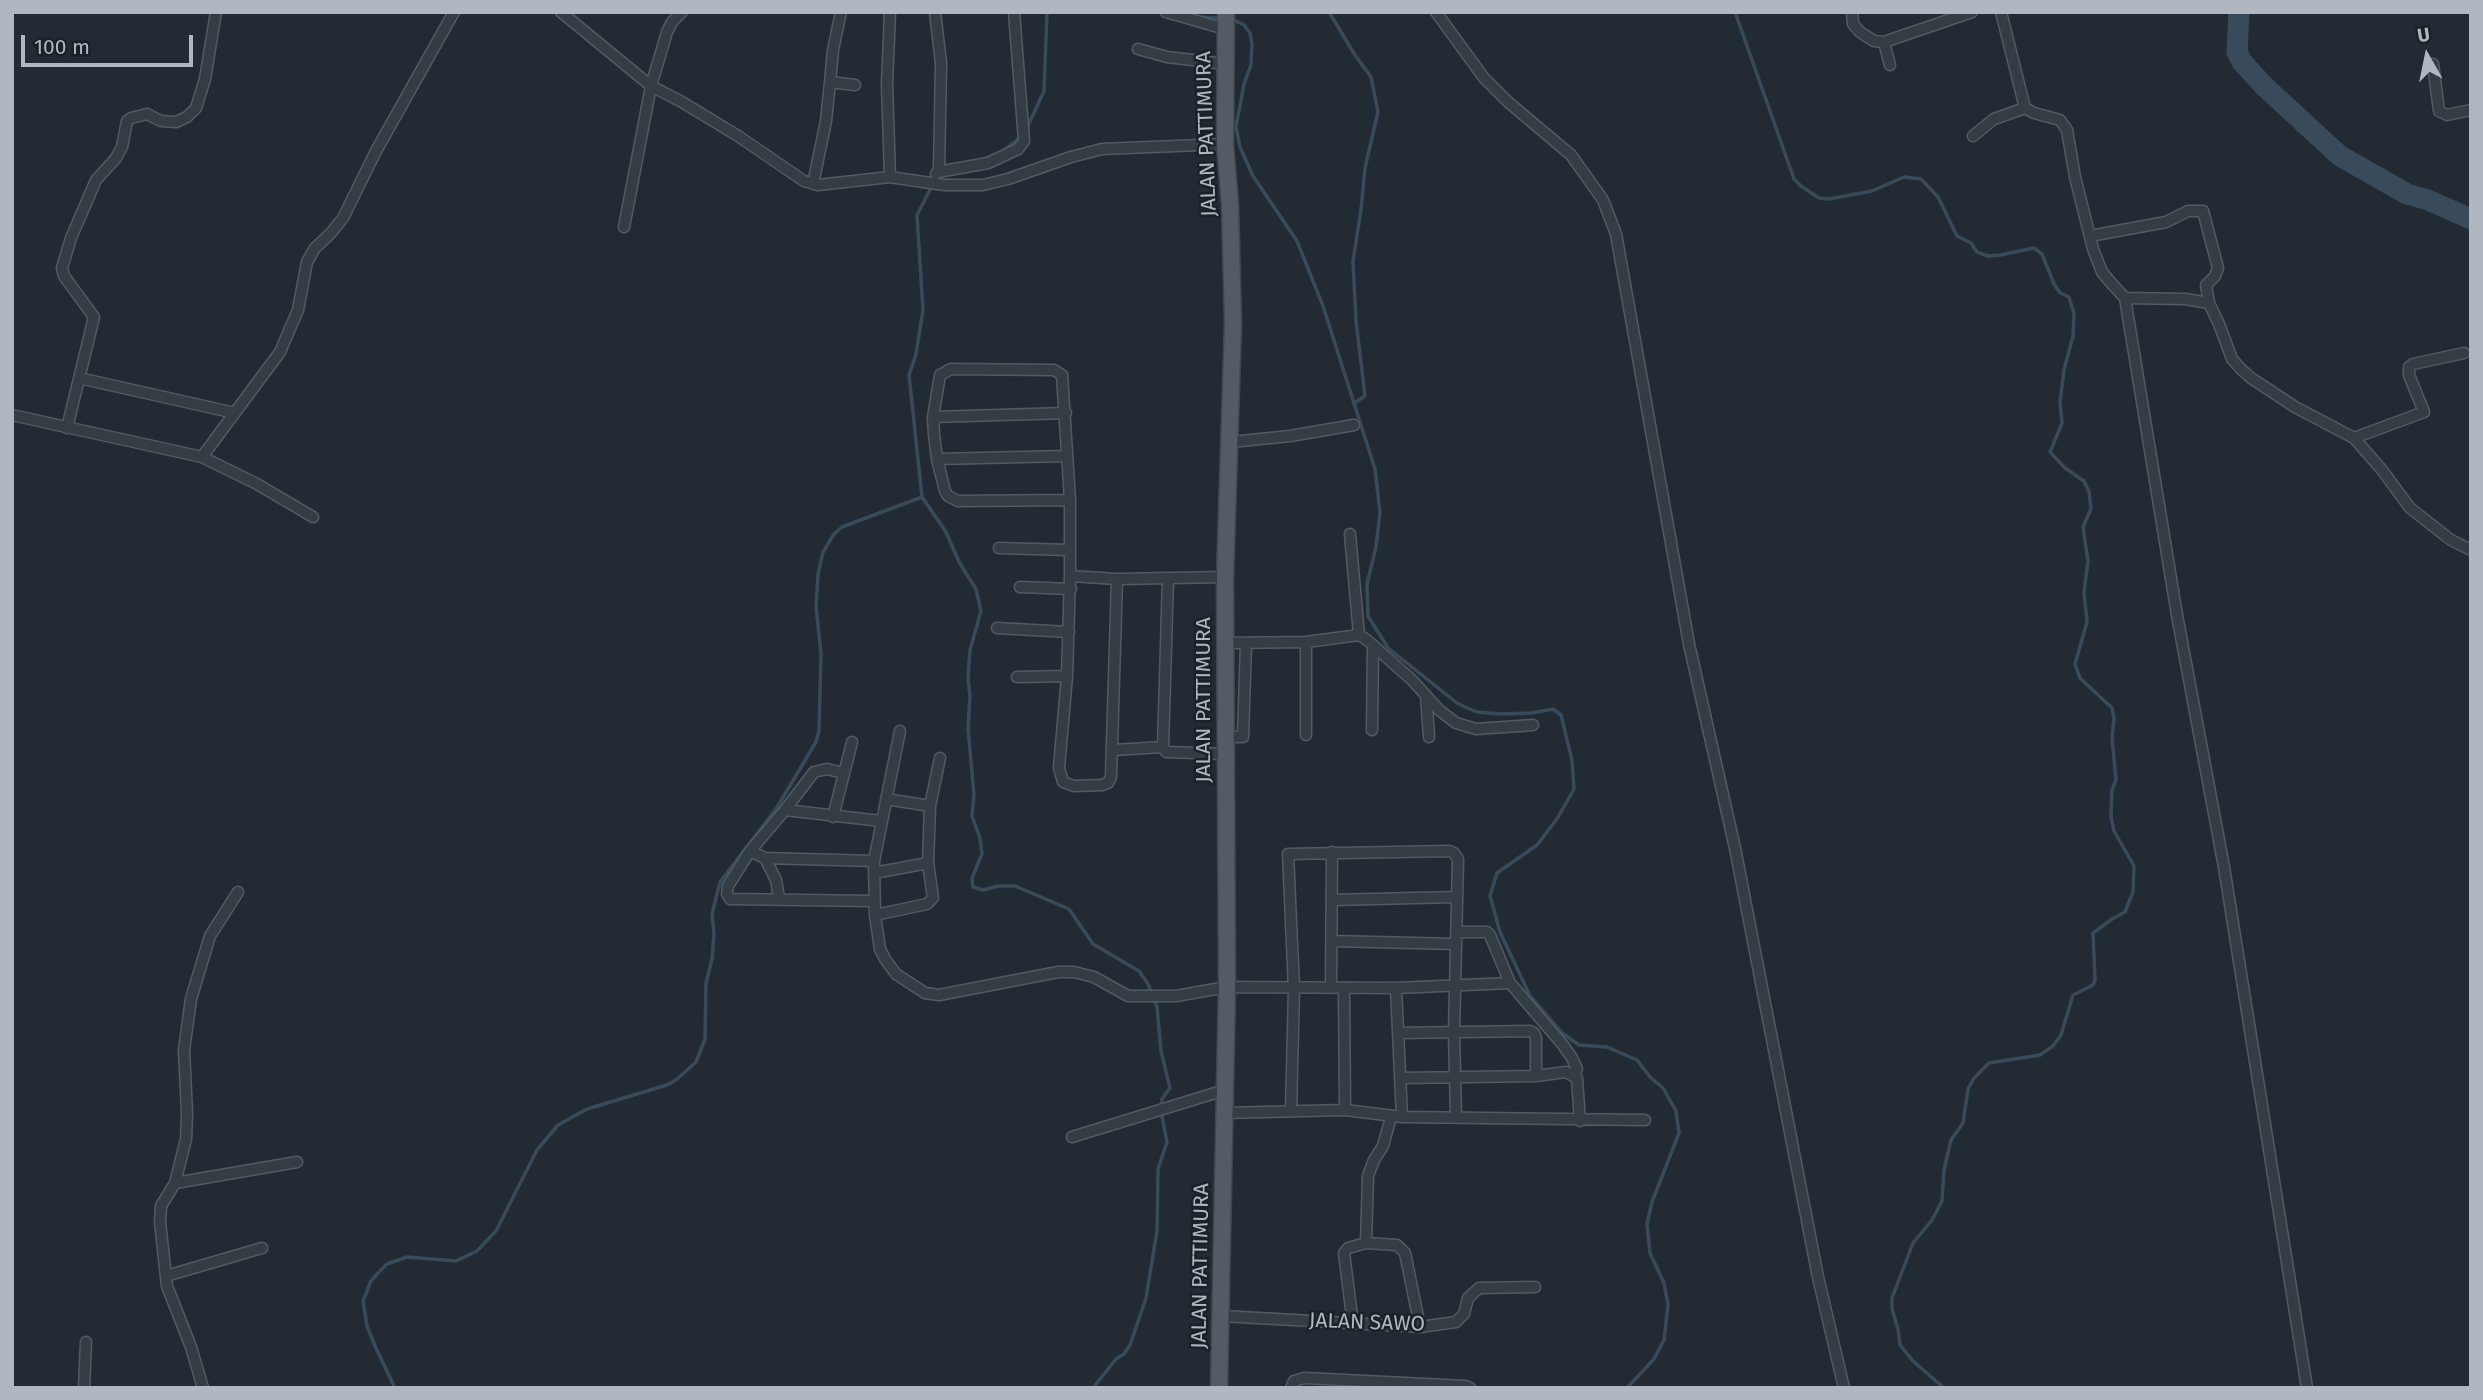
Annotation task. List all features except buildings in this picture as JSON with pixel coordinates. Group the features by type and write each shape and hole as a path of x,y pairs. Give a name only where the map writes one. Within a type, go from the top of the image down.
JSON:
{"main road":[{"name":"JALAN PATTIMURA","path":"1219,1388 1227,987 1225,577 1231,442 1233,256 1225,144 1225,21"}],"street":[{"path":"67,428 94,317 64,276 62,268 71,238 96,180 116,159 122,147 125,130 131,118 147,114 169,122 187,117 195,108 205,79 216,12"},
{"path":"202,457 279,352 298,310 307,262 315,248 343,218 376,151 454,12"},
{"path":"561,12 651,86 690,106 791,173 813,184 831,185 890,177 930,184 973,186 996,182 1071,156 1102,149 1225,144"},
{"path":"624,227 651,86 667,32 682,12"},
{"path":"813,184 826,121 833,50 841,12"},
{"path":"890,12 887,84 890,177"},
{"path":"930,184 938,172 941,63 935,12"},
{"path":"938,172 988,163 1018,149 1024,141 1014,12"},
{"path":"1167,12 1225,21"},
{"path":"1436,12 1484,78 1508,102 1572,155 1603,200 1616,234 1689,644 1735,848 1818,1277 1844,1388"},
{"path":"1852,12 1853,24 1860,32 1874,41 1884,42 1972,12"},
{"path":"2001,12 2025,108 2060,120 2064,125 2090,236 2102,272 2125,298 2177,615 2224,867 2307,1388"},
{"path":"1884,42 1890,65"},
{"path":"1138,49 1167,57 1226,64"},
{"path":"2433,64 2439,111 2447,115 2471,110"},
{"path":"830,82 855,85"},
{"path":"1973,136 1994,119 2025,108"},
{"path":"2090,236 2166,222 2188,211 2203,211 2218,268 2215,276 2206,285 2209,303 2232,359 2251,378 2295,407 2354,439 2382,470 2410,508 2451,540 2471,550"},
{"path":"2125,298 2199,300 2209,303"},
{"path":"2354,439 2424,412 2409,375 2409,367 2464,354"},
{"path":"1070,500 953,500 945,491 937,459 933,418 940,375 951,369 1054,370 1062,375 1070,500 1070,589 1067,676 1059,768 1063,782 1074,786 1108,783 1113,769 1117,579"},
{"path":"79,378 235,413"},
{"path":"933,418 1066,413"},
{"path":"12,415 202,457 257,484 313,517"},
{"path":"1231,442 1290,436 1354,425"},
{"path":"937,459 1067,456"},
{"path":"1350,534 1359,635"},
{"path":"999,548 1069,550"},
{"path":"1070,576 1117,579 1225,577"},
{"path":"1168,578 1163,747 1166,752 1226,754"},
{"path":"1020,587 1070,589"},
{"path":"997,628 1069,632"},
{"path":"1225,643 1306,642 1359,635 1456,723 1487,729 1533,725"},
{"path":"1306,642 1306,735"},
{"path":"1226,737 1243,737 1246,644"},
{"path":"1372,730 1373,646"},
{"path":"1017,677 1067,676"},
{"path":"1426,695 1429,737"},
{"path":"900,731 874,861 873,901 880,949 885,959 896,974 925,993 939,995 1058,972 1074,972 1094,977 1128,996 1157,997 1227,987 1344,989 1510,984"},
{"path":"833,817 852,742"},
{"path":"1113,750 1163,747"},
{"path":"875,915 932,902 928,863 930,806 940,758"},
{"path":"843,773 827,769 814,772 808,778 750,851 728,886 727,897 736,901 779,898 873,901"},
{"path":"886,799 930,806"},
{"path":"785,810 881,821"},
{"path":"750,851 765,858 874,861"},
{"path":"1292,1111 1294,989 1287,856 1292,852 1454,853 1458,859 1454,1033 1456,1117"},
{"path":"1331,988 1332,852"},
{"path":"765,858 776,880 779,898"},
{"path":"874,873 928,863"},
{"path":"203,1388 191,1347 167,1286 160,1222 161,1206 175,1183 186,1139 184,1050 191,999 210,936 238,892"},
{"path":"1332,900 1456,897"},
{"path":"1456,932 1490,934 1510,984 1567,1050 1577,1069 1573,1076"},
{"path":"1332,941 1456,944"},
{"path":"1366,1243 1368,1176 1396,1117 1400,1078 1396,988"},
{"path":"1344,989 1345,1110"},
{"path":"1398,1033 1534,1033 1536,1076"},
{"path":"1400,1078 1536,1076 1566,1072 1577,1078 1580,1121"},
{"path":"1072,1137 1224,1090"},
{"path":"1224,1113 1345,1110 1396,1117 1645,1120"},
{"path":"175,1183 297,1162"},
{"path":"1353,1324 1344,1253 1348,1248 1366,1243 1397,1245 1405,1252 1420,1327"},
{"path":"166,1276 262,1248"},
{"name":"JALAN SAWO","path":"1222,1316 1420,1327 1456,1322 1464,1314 1468,1298 1479,1287 1535,1287"},
{"path":"84,1388 86,1342"},
{"path":"1291,1388 1294,1381 1304,1378 1470,1388"}],"waterway":[{"path":"1026,130 1044,91 1047,12"},
{"path":"1329,12 1371,77 1378,112 1365,168 1353,261 1356,321 1365,396 1354,403"},
{"path":"1735,12 1794,179 1801,186 1819,198 1829,199 1872,191 1904,177 1921,179 1938,197 1957,236 1971,243 1977,252 1988,256 2034,248 2042,254 2054,284 2060,293 2069,297 2074,314 2073,336 2064,370 2060,402 2062,423 2050,452 2065,468 2084,481 2089,492 2091,509 2083,527 2088,561 2084,592 2087,622 2075,664 2080,678 2112,708 2116,780 2112,790 2111,816 2114,831 2134,866 2133,892 2125,912 2093,933 2095,980 2093,985 2073,995 2061,1035 2053,1046 2040,1055 1989,1063 1974,1078 1968,1089 1963,1123 1951,1140 1944,1170 1942,1201 1932,1220 1913,1243 1892,1298 1900,1345 1913,1361 1944,1388"},
{"path":"2239,12 2237,52 2242,62 2340,156 2407,194 2471,219"},
{"path":"1201,17 1221,18"},
{"path":"1232,19 1244,25 1250,33 1252,44 1251,65 1244,84 1236,127 1240,147 1253,176 1297,241 1323,306 1375,469 1380,512 1376,547 1367,584 1368,616 1388,648 1457,703 1477,712 1531,713 1553,709 1561,715 1572,760 1574,789 1557,819 1537,845 1497,873 1490,896 1500,932 1530,996 1562,1033 1579,1045 1607,1047 1637,1060 1663,1088 1676,1111 1679,1133 1652,1202 1647,1224 1650,1253 1664,1283 1668,1305 1664,1340 1654,1359 1627,1388"},
{"path":"1003,151 1022,136"},
{"path":"395,1388 367,1326 363,1301 371,1281 378,1273 387,1264 407,1257 456,1261 477,1251 496,1231 537,1150 558,1125 587,1109 667,1085 696,1062 705,1039 706,983 712,959 714,933 712,914 720,882 776,809 816,742 819,731 821,654 816,606 818,574 823,552 834,534 842,527 922,497 909,375 916,354 923,310 917,215 932,186"},
{"path":"922,497 946,532 959,562 976,589 981,611 970,650 968,678 968,728 974,795 972,816 980,838 982,854 972,878 973,887 983,890 998,886 1015,886 1069,909 1093,944 1139,971 1148,984 1157,1007 1161,1051 1170,1088 1162,1099 1161,1111 1167,1142 1158,1169 1157,1231 1146,1298 1130,1345 1093,1388"}]}
